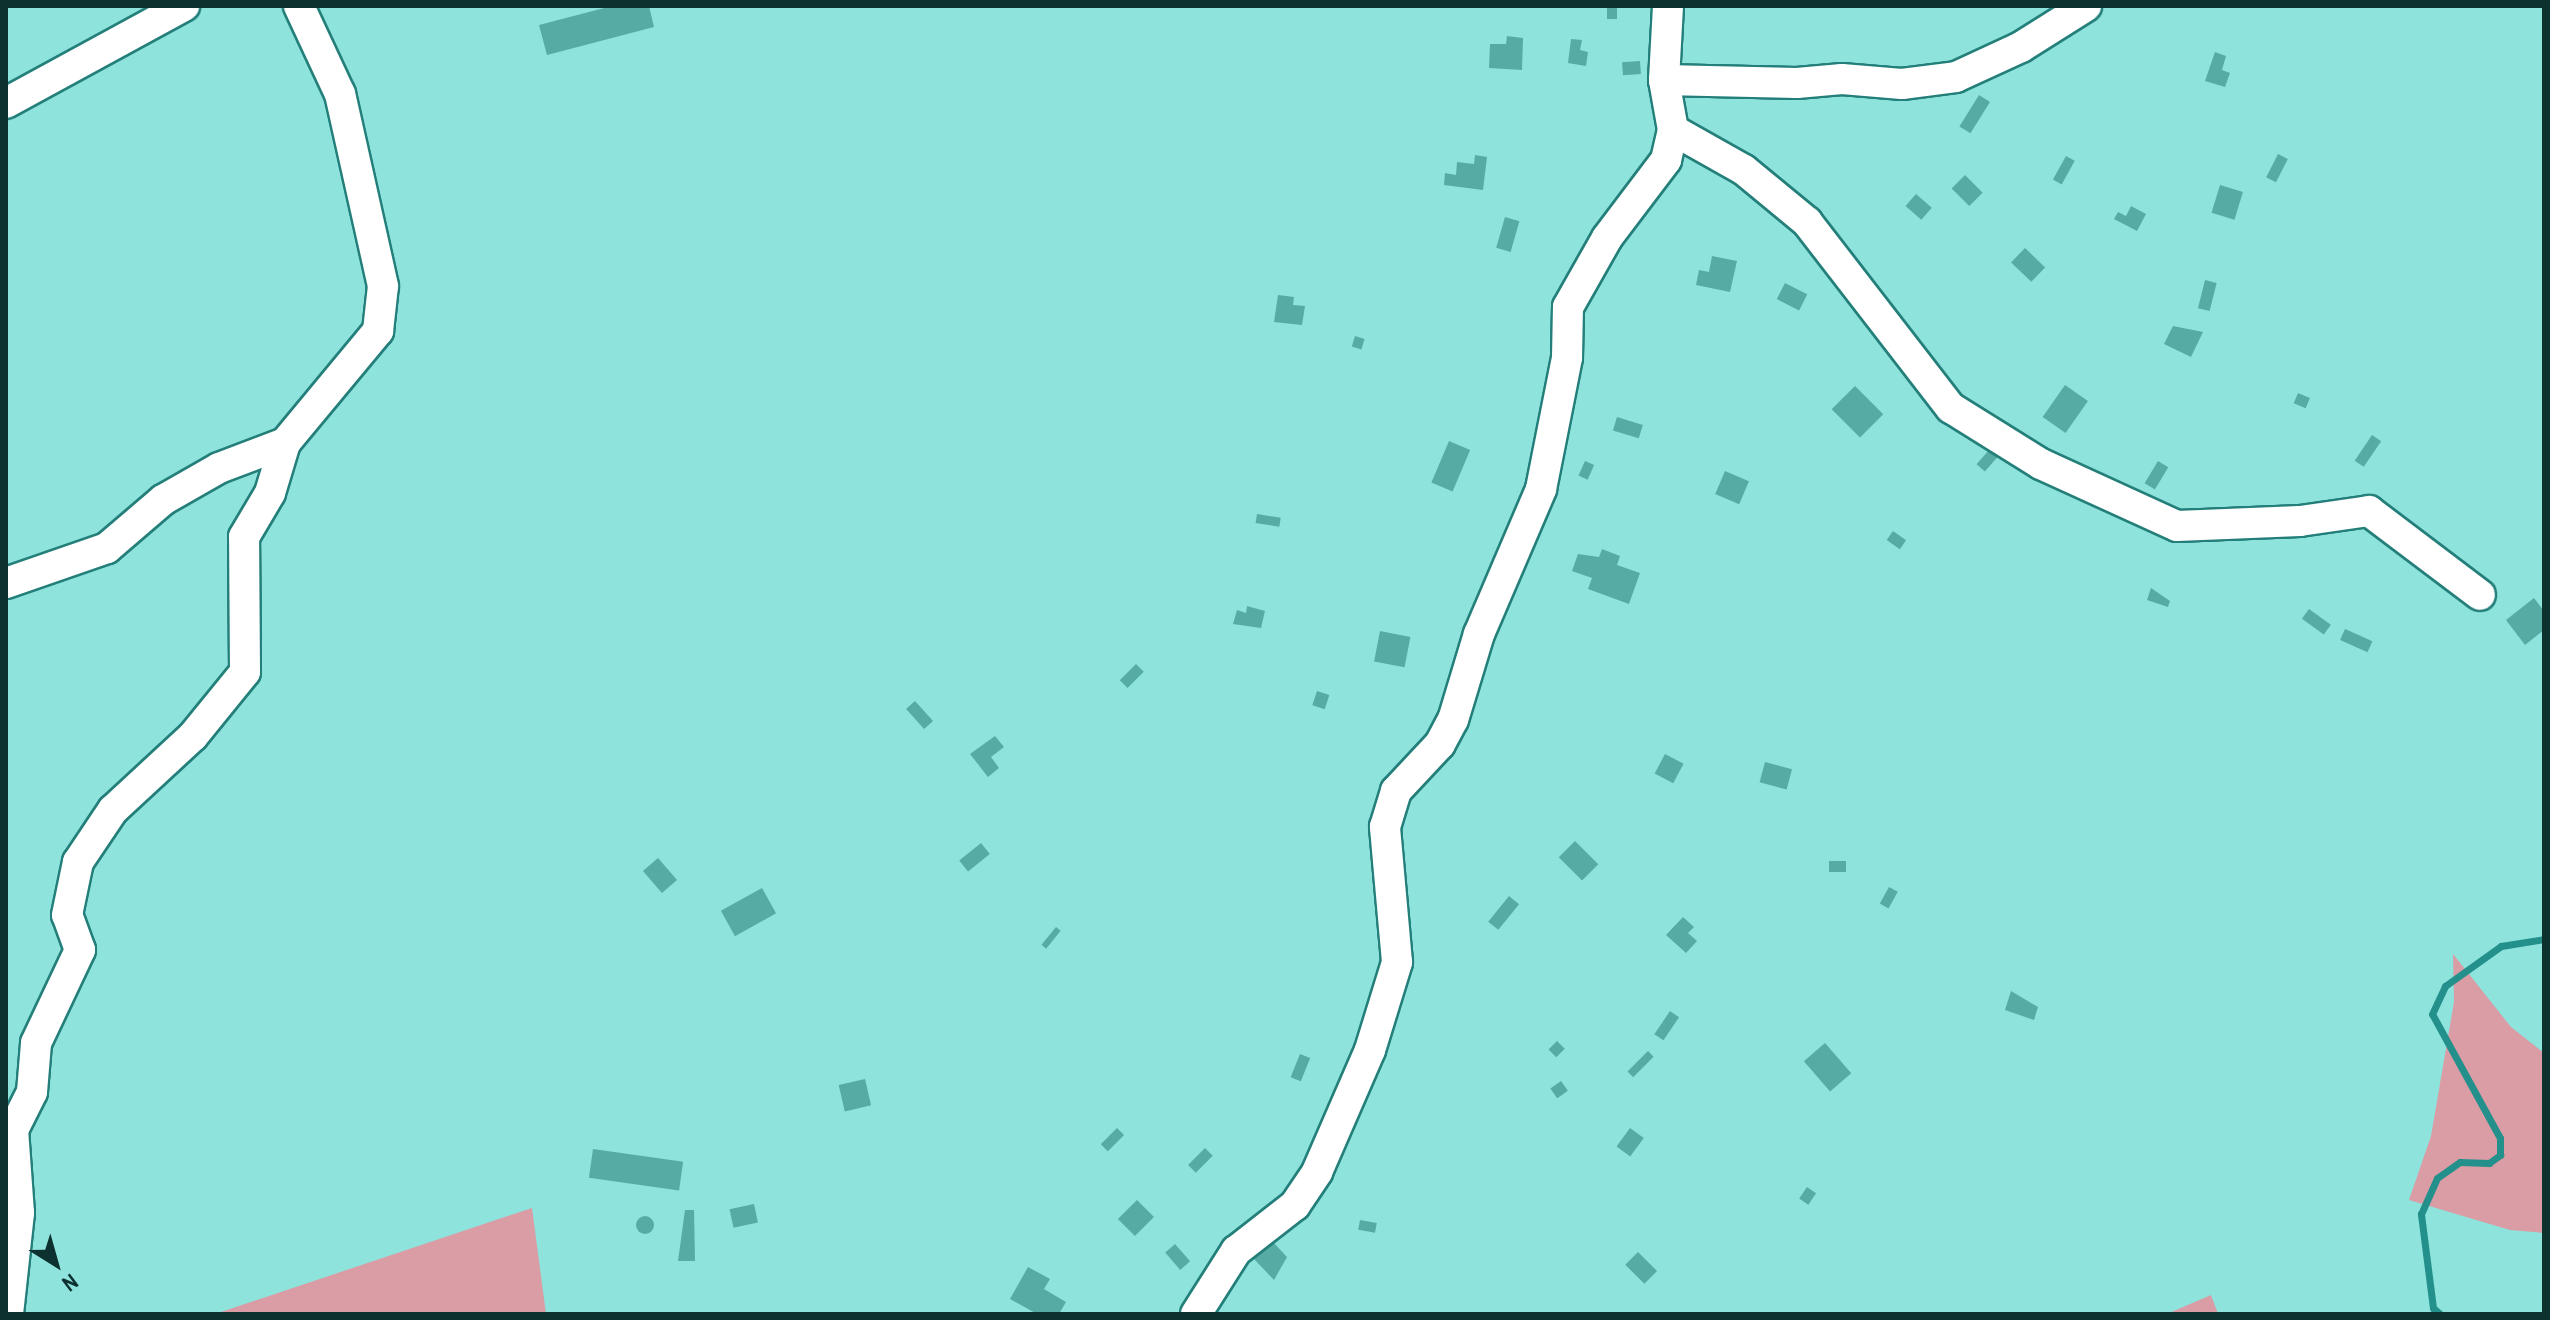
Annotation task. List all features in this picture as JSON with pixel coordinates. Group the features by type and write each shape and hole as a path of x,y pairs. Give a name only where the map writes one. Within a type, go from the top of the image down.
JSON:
{"street":[{"path":"6,103 184,6"},
{"path":"8,1314 19,1213 13,1130 32,1092 36,1043 80,950 67,915 78,862 113,810 193,736 245,672 244,537 270,493 285,443 378,331 383,286 340,94 299,6"},
{"path":"1196,1314 1236,1251 1295,1205 1317,1172 1370,1050 1397,962 1385,827 1396,791 1440,744 1453,720 1479,634 1541,489 1567,358 1568,307 1607,238 1666,160 1673,130 1664,80 1668,6"},
{"path":"1664,80 1797,83 1842,79 1902,84 1956,77 2021,47 2086,6"},
{"path":"1673,130 1744,170 1807,222 1951,408 2041,464 2177,526 2300,521 2369,511 2480,595"},
{"path":"6,583 107,548 191,484 285,443"}],"shaded area":[{"path":"2453,954 2511,1027 2544,1053 2544,1233 2510,1230 2409,1200 2431,1136 2454,1002"},
{"path":"532,1208 546,1314 215,1314"},
{"path":"2211,1295 2218,1314 2167,1314"}],"building":[{"path":"612,6 649,6 654,27 547,55 539,25"},
{"path":"1607,6 1617,6 1617,19 1607,19"},
{"path":"1507,36 1523,38 1522,70 1489,68 1490,44 1506,44"},
{"path":"1571,39 1582,40 1580,50 1588,52 1586,66 1568,63"},
{"path":"2215,52 2226,56 2222,70 2230,73 2225,87 2205,81"},
{"path":"1640,61 1641,74 1623,75 1622,62"},
{"path":"1979,95 1990,102 1970,133 1959,126"},
{"path":"2278,154 2288,159 2276,182 2266,177"},
{"path":"1475,155 1487,157 1483,190 1444,185 1445,173 1456,175 1457,162 1474,164"},
{"path":"2066,156 2075,161 2062,184 2053,180"},
{"path":"1965,175 1983,193 1969,206 1952,188"},
{"path":"2220,185 2243,192 2234,220 2212,213"},
{"path":"1916,194 1932,208 1921,220 1906,206"},
{"path":"2131,206 2146,214 2137,231 2114,219 2118,212 2126,216"},
{"path":"1505,217 1519,221 1511,252 1496,248"},
{"path":"2025,248 2045,267 2031,282 2011,262"},
{"path":"1712,256 1737,261 1730,292 1696,285 1699,270 1709,272"},
{"path":"2205,280 2217,283 2210,311 2198,308"},
{"path":"1785,283 1807,294 1799,310 1777,299"},
{"path":"1278,295 1294,297 1293,305 1305,306 1302,325 1274,322"},
{"path":"2173,326 2203,332 2191,357 2164,344"},
{"path":"1355,336 1365,339 1361,349 1352,347"},
{"path":"2065,385 2088,401 2066,433 2043,417"},
{"path":"1855,386 1883,414 1860,438 1832,409"},
{"path":"2298,393 2310,398 2306,408 2294,403"},
{"path":"1617,417 1643,425 1639,438 1613,430"},
{"path":"2372,435 2381,441 2364,467 2355,461"},
{"path":"1449,441 1470,450 1453,491 1431,482"},
{"path":"1989,450 1997,457 1985,472 1977,464"},
{"path":"1585,461 1594,465 1588,480 1578,476"},
{"path":"2158,461 2168,467 2155,489 2145,483"},
{"path":"1725,471 1749,481 1739,504 1715,494"},
{"path":"1257,514 1281,518 1279,527 1256,523"},
{"path":"1893,531 1906,540 1900,549 1887,540"},
{"path":"1602,549 1620,556 1617,565 1640,573 1629,604 1588,589 1592,578 1572,571 1578,554 1599,557"},
{"path":"2151,588 2170,601 2168,607 2147,600"},
{"path":"2534,598 2544,611 2544,630 2525,645 2506,620"},
{"path":"1247,606 1265,611 1261,628 1233,624 1237,610 1246,613"},
{"path":"2309,609 2331,625 2324,635 2302,619"},
{"path":"2345,629 2372,641 2368,652 2340,640"},
{"path":"1380,631 1410,637 1405,667 1374,661"},
{"path":"1136,664 1144,672 1128,688 1120,680"},
{"path":"1317,691 1329,695 1325,709 1312,705"},
{"path":"915,701 933,721 924,729 906,709"},
{"path":"995,736 1004,747 991,757 999,768 988,777 970,754"},
{"path":"1665,754 1684,764 1673,783 1655,773"},
{"path":"1765,762 1792,769 1787,790 1760,782"},
{"path":"1575,841 1598,864 1582,881 1559,857"},
{"path":"981,843 990,854 968,872 959,861"},
{"path":"658,858 677,880 662,893 643,871"},
{"path":"1829,861 1846,861 1846,872 1829,872"},
{"path":"1889,887 1898,892 1889,908 1880,904"},
{"path":"762,888 776,913 735,936 721,911"},
{"path":"1509,896 1519,904 1498,930 1488,922"},
{"path":"1683,917 1694,927 1688,933 1697,941 1686,953 1666,935"},
{"path":"1056,927 1061,931 1046,949 1042,945"},
{"path":"2011,991 2038,1007 2034,1020 2005,1010"},
{"path":"1670,1011 1679,1017 1663,1040 1654,1034"},
{"path":"1557,1041 1565,1049 1556,1057 1549,1049"},
{"path":"1825,1043 1851,1073 1830,1092 1804,1061"},
{"path":"1648,1051 1654,1057 1633,1077 1627,1072"},
{"path":"1300,1054 1310,1058 1301,1081 1291,1077"},
{"path":"865,1079 871,1105 845,1111 839,1085"},
{"path":"1561,1081 1568,1091 1557,1098 1550,1088"},
{"path":"1117,1128 1124,1135 1108,1151 1101,1144"},
{"path":"1630,1128 1644,1138 1630,1157 1616,1147"},
{"path":"1205,1148 1213,1156 1196,1173 1188,1165"},
{"path":"593,1149 683,1162 679,1190 589,1178"},
{"path":"1807,1187 1816,1193 1808,1205 1799,1199"},
{"path":"1137,1200 1154,1217 1135,1236 1118,1219"},
{"path":"754,1204 758,1223 733,1228 730,1209"},
{"path":"685,1210 694,1210 695,1261 678,1261"},
{"path":"645,1216 654,1225 645,1234 636,1225"},
{"path":"1360,1220 1377,1223 1375,1233 1358,1230"},
{"path":"1273,1242 1287,1257 1274,1280 1254,1259"},
{"path":"1175,1244 1190,1261 1180,1270 1165,1253"},
{"path":"1638,1252 1657,1271 1644,1284 1625,1265"},
{"path":"1028,1267 1050,1279 1044,1289 1066,1302 1059,1314 1037,1314 1010,1299"}],"waterway":[{"path":"2440,1314 2433,1308 2421,1214 2437,1178 2460,1162 2489,1163 2500,1155 2500,1138 2432,1014 2445,986 2501,946 2544,939"}]}
